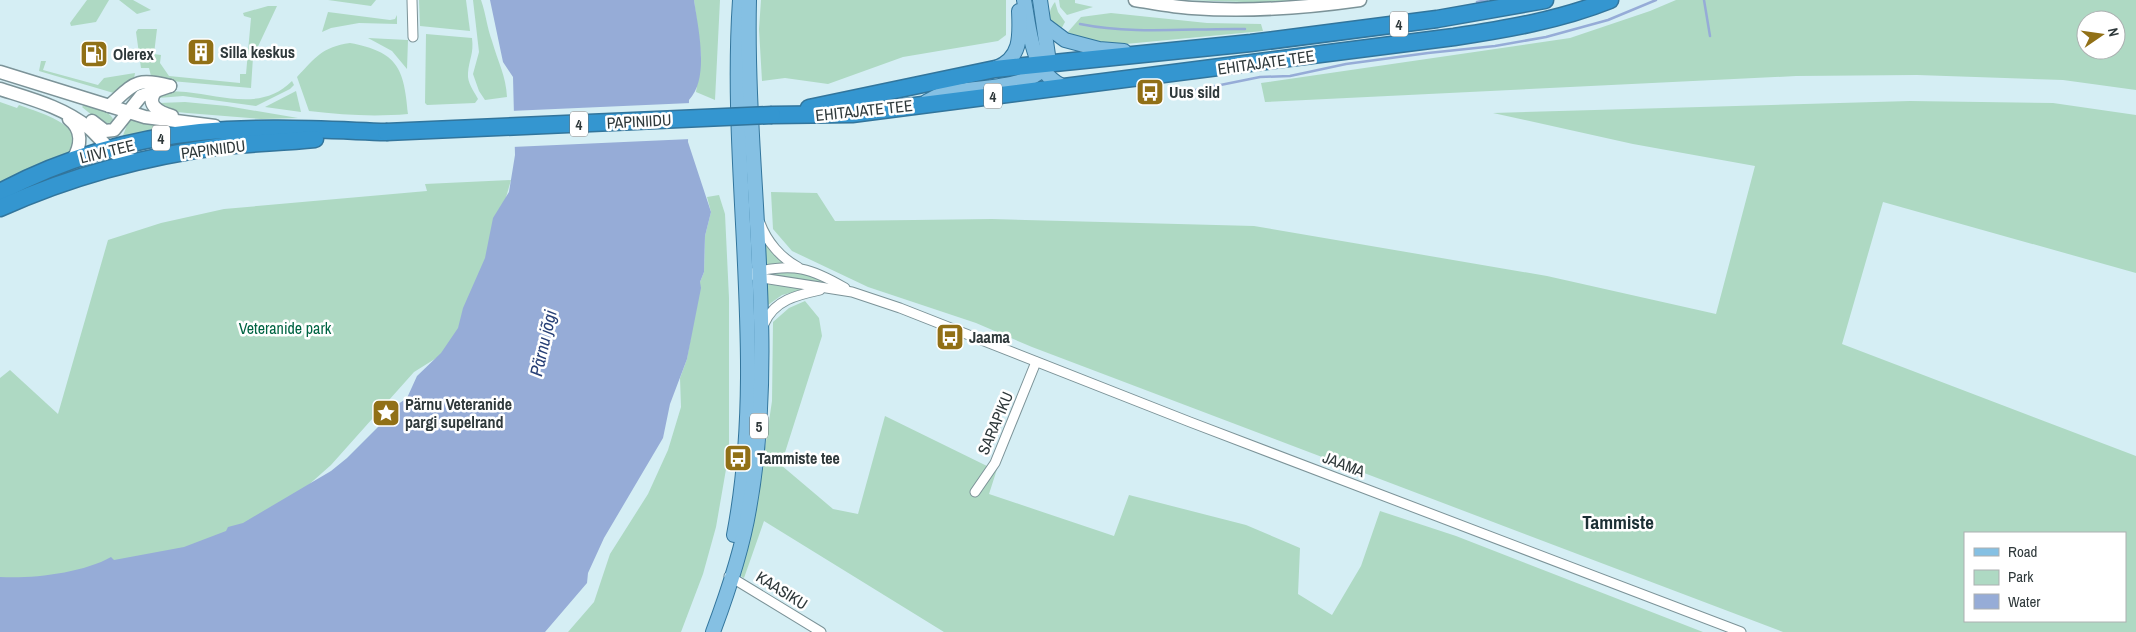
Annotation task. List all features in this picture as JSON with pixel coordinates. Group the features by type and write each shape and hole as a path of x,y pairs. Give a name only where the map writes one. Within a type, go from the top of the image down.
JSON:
{"highway":[{"name":"EHITAJATE TEE","path":"772,115 995,69 1044,66 1251,43 1437,19 1545,0"},
{"name":"EHITAJATE TEE","path":"772,115 852,114 1217,68 1510,28 1545,20 1610,0"},
{"name":"PAPINIIDU","path":"143,160 225,146 386,132 772,115"},
{"name":"PAPINIIDU","path":"250,129 386,132"},
{"name":"LIIVI TEE","path":"0,192 73,159 200,132 250,129"},
{"name":"LIIVI TEE","path":"0,208 59,184 143,160"}],"main road":[{"name":"5","path":"713,632 730,576 753,486 758,430 760,338 737,109 740,0"},
{"name":"5","path":"706,632 730,576 742,493 748,407 756,215 750,121 749,0"},
{"path":"995,69 1009,62 1018,49 1020,26 1018,0"},
{"path":"1024,0 1031,42 1053,82 1064,87"},
{"path":"921,104 943,94 1031,78 1044,66 1045,24 1040,0"},
{"path":"1135,0 1191,8 1253,10 1304,8 1360,0"},
{"path":"1045,24 1061,38 1108,50 1127,51 1236,39 1251,43"},
{"name":"PAPINIIDU","path":"0,72 108,106 124,117 250,129"},
{"path":"51,105 82,113 105,131 114,130 141,96 170,86 150,81 141,81 126,90 108,106"},
{"name":"PAPINIIDU","path":"0,89 51,105 70,115 88,128 126,160 143,160"},
{"path":"157,90 153,94 152,102 158,111 198,124"},
{"path":"51,105 72,121 77,129 80,144 73,159"},
{"path":"59,184 108,159 124,117"}],"street":[{"path":"412,0 413,37"},
{"name":"JAAMA","path":"756,215 771,244 792,264 833,281 852,292"},
{"name":"JAAMA","path":"755,275 782,268 801,268"},
{"name":"JAAMA","path":"755,275 852,292 900,308 1741,632"},
{"name":"JAAMA","path":"760,338 768,315 783,301 829,288"},
{"name":"SARAPIKU","path":"975,492 995,463 1036,362"},
{"name":"KAASIKU","path":"730,576 821,632"}],"green space":[{"path":"87,0 109,0 96,22 71,26 70,23"},
{"path":"119,0 133,0 151,10 137,14"},
{"path":"328,0 376,0 371,6"},
{"path":"419,0 466,0 470,31 420,26"},
{"path":"473,0 481,0 503,76 507,97 485,100 479,91 473,74 479,52"},
{"path":"694,0 720,0 715,100 696,92 701,56"},
{"path":"761,0 1006,0 1006,35 998,41 903,57 828,84 785,78 762,81 759,29"},
{"path":"1059,0 1075,0 1075,3 1093,7 1067,15 1060,7"},
{"path":"1186,0 1311,0 1275,3"},
{"path":"1676,0 2136,0 2136,90 2063,80 1917,75 1796,76 1265,102 1261,83 1570,38 1650,11"},
{"path":"1055,2 1058,12 1065,22 1059,33 1050,19 1050,10"},
{"path":"268,6 277,6 253,57 251,88 148,79 147,76 151,76 149,68 141,68 136,32 138,29 157,29 154,54 161,55 160,63 169,76 240,83 240,74 246,74 251,18 244,16 243,13"},
{"path":"328,12 390,20 395,19 397,15 397,24 359,23 331,28 322,32"},
{"path":"1111,13 1207,23 1261,24 1263,31 1115,45 1096,42 1067,33 1081,17"},
{"path":"426,34 472,38 468,77 478,99 475,103 427,105 425,103"},
{"path":"368,38 408,40 407,69 392,51"},
{"path":"350,43 379,51 396,65 404,85 408,114 358,115 309,111 297,77 326,50"},
{"path":"41,61 46,61 43,70 98,85 104,78 135,73 134,79 117,94 39,71"},
{"path":"292,81 294,85 290,89 256,106 183,96 158,98 168,93 186,92 228,98 255,99 268,96"},
{"path":"296,91 301,112 265,107"},
{"path":"1910,101 2053,103 2136,115 2136,273 1883,202 1842,344 2136,456 2136,632 1783,632 1032,347 976,323 868,287 792,251 773,229 771,192 817,193 835,221 992,219 1254,226 1547,276 1716,314 1755,166 1633,144 1493,113"},
{"path":"0,102 17,108 19,105 57,120 70,130 74,136 71,151 66,155 0,184"},
{"path":"185,102 227,106 298,118 261,119 168,111 159,103"},
{"path":"84,105 107,113 113,119 114,124 105,126 82,107"},
{"path":"129,120 162,126 162,129 122,138"},
{"name":"Veteranide park","path":"511,180 496,232 454,347 414,372 331,465 278,512 208,545 97,571 0,584 0,378 10,370 58,414 108,240 161,223 224,209 427,191 425,184"},
{"path":"719,195 725,214 729,298 729,452 716,527 703,574 681,632 568,632 594,602 610,554 648,494 668,450 681,407 680,378 687,359 700,282 704,272 705,236 711,212 707,197"},
{"path":"765,244 776,257 783,263 766,266"},
{"path":"786,272 807,274 824,282 766,275"},
{"path":"767,284 806,289 782,295 768,305"},
{"path":"805,301 819,318 822,336 781,465 833,509 858,514 885,416 987,466 998,466 989,494 1114,536 1129,495 1246,525 1300,548 1298,594 1332,615 1361,566 1380,511 1456,536 1703,632 944,632 764,521 744,578 739,575 757,502 772,401 773,322 789,308"}],"water":[{"name":"Pärnu jõgi","path":"490,0 694,0 700,38 701,66 695,91 689,100 688,142 711,212 705,236 704,272 700,282 701,288 687,359 670,404 663,438 604,538 588,573 587,583 545,632 0,632 0,577 42,576 72,571 100,563 111,557 114,560 184,547 226,531 228,527 243,523 331,471 379,426 391,409 407,398 417,376 441,353 458,328 463,308 485,258 493,218 509,192 515,155 513,77 503,62"}],"pier":[{"path":"691,103 691,139 512,147 510,111"}],"waterway":[{"path":"1477,2 1487,0"},
{"path":"1171,95 1260,77 1290,76 1346,64 1495,46 1546,37 1608,20 1656,0"},
{"path":"1704,0 1710,36"},
{"path":"1080,24 1141,30 1245,29"}],"place":[{"name":"Silla keskus","path":"201,52"},
{"name":"Olerex","path":"94,54"},
{"name":"Uus sild","path":"1150,92"},
{"name":"Jaama","path":"950,337"},
{"name":"Pärnu Veteranide pargi supelrand","path":"386,413"},
{"name":"Tammiste tee","path":"738,458"}],"district":[{"name":"Tammiste","path":"1618,522"}]}
